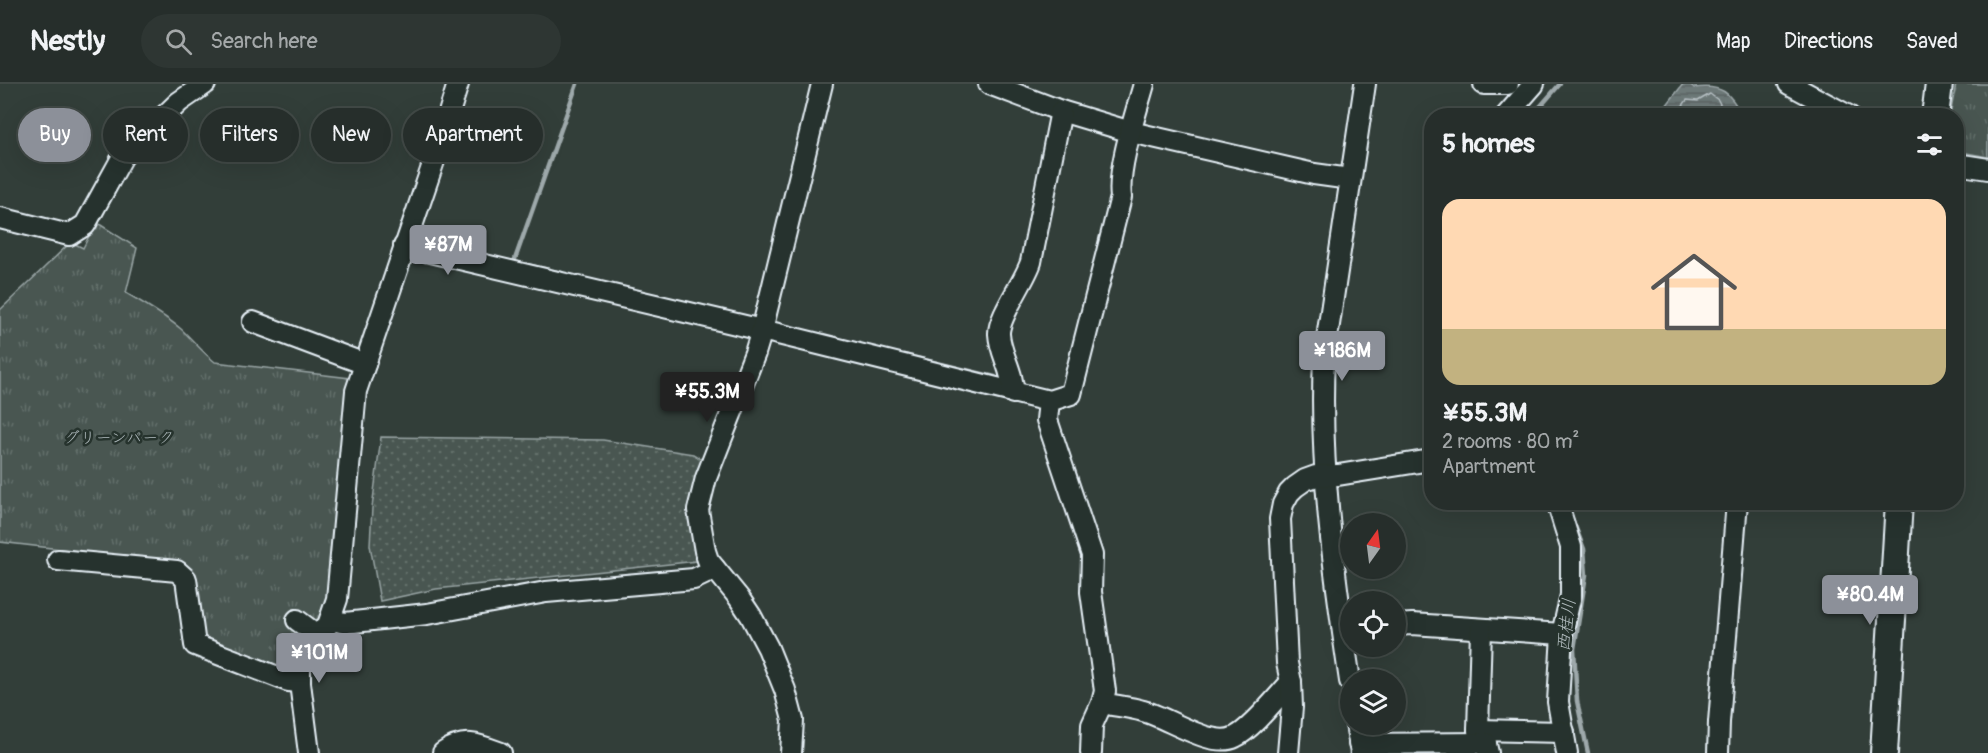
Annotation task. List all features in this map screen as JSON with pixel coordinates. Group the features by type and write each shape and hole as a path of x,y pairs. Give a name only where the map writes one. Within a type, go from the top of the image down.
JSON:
{"main road":[{"path":"1936,108 1940,84"},
{"path":"1884,753 1899,510"}],"street":[{"path":"0,218 69,235 85,225 123,156 179,102 205,84"},
{"path":"309,753 300,683 300,657 307,645 328,626 337,598 356,391 458,84"},
{"path":"791,753 793,720 790,705 768,648 740,598 715,569 705,551 699,523 699,501 762,330 822,84"},
{"path":"989,84 1061,111 1131,132 1314,174 1350,179"},
{"path":"404,246 762,330 1049,401 1071,394 1121,197 1119,186 1144,84"},
{"path":"1340,591 1328,512 1322,400 1324,358 1365,84"},
{"path":"1484,84 1508,84"},
{"path":"1513,108 1534,84"},
{"path":"1790,84 1834,108"},
{"path":"1012,393 1013,383 998,331 1032,262 1061,111"},
{"path":"1964,165 1988,169"},
{"path":"253,322 364,364"},
{"path":"1049,401 1047,420 1092,555 1090,592 1105,691 1092,725 1091,753"},
{"path":"1288,753 1292,706 1287,663 1280,519 1283,504 1295,486 1316,476 1424,461"},
{"path":"1559,510 1571,547 1571,595 1562,634 1558,702 1567,753"},
{"path":"1718,753 1736,510"},
{"path":"58,560 177,571 186,579 195,645 288,681 300,683"},
{"path":"331,620 345,622 427,614 546,592 694,579 715,569"},
{"path":"297,620 317,635"},
{"path":"1406,624 1562,634"},
{"path":"1481,629 1484,742"},
{"path":"1102,702 1144,711 1209,738 1222,740 1234,738 1247,728 1291,682"},
{"path":"1359,740 1484,742 1564,732"},
{"path":"443,753 462,743 478,745 501,753"}],"green space":[{"path":"1956,84 1988,84 1988,157 1964,152 1964,108 1951,108"},
{"name":"グリーンパーク","path":"96,222 137,248 126,293 175,324 215,362 350,378 329,597 323,620 293,648 288,675 199,641 181,563 0,542 0,310 71,242 83,248"},
{"path":"381,437 603,440 693,454 703,460 689,505 697,561 436,589 380,601 370,545"}],"water":[{"path":"1683,84 1690,84 1694,88 1719,89 1734,101 1738,108 1664,108"}],"waterway":[{"path":"562,273 514,262 577,84"},
{"name":"西桂川","path":"1539,108 1560,84"},
{"path":"904,355 995,377"},
{"name":"西桂川","path":"1569,510 1584,549 1586,575 1574,649 1577,701 1588,753"}]}
